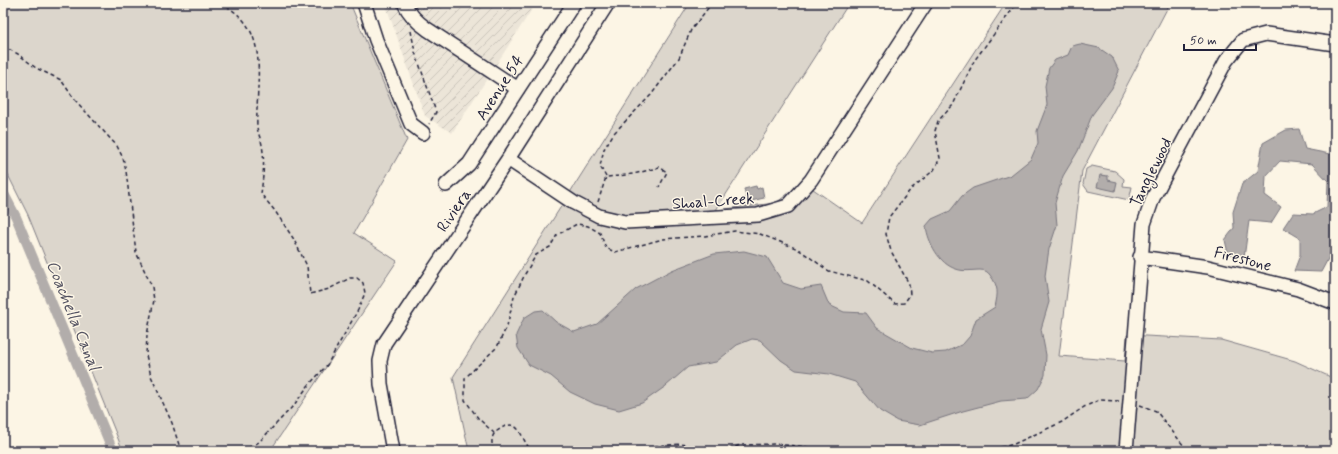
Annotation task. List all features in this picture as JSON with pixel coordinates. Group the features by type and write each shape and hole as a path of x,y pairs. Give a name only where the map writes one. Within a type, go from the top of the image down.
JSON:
{"street":[{"path":"364,3 376,40 411,124 423,134"},
{"path":"404,3 407,10 416,21 518,89"},
{"name":"Avenue 54","path":"446,185 469,164 574,3"},
{"name":"Riviera","path":"393,451 381,384 380,362 384,344 508,159 608,3"},
{"name":"Shoal-Creek","path":"508,159 574,203 598,216 625,222 758,215 788,206 811,180 926,3"},
{"name":"Tanglewood","path":"1126,451 1140,257 1144,224 1153,198 1226,61 1243,40 1266,34 1335,44"},
{"name":"Firestone","path":"1140,257 1208,267 1298,289 1335,303"}],"path":[{"path":"220,3 244,21 252,32 258,61 257,129 262,145 264,168 261,194 276,211 293,238 307,266 310,294 329,289 350,278 357,278 363,283 366,293 358,310 326,364 294,405 259,442 244,451"},
{"path":"712,3 691,30 679,58 651,95 614,133 604,149 600,166 606,177 597,204 600,233 606,248 616,252 663,239 705,236 735,231 760,234 798,249 829,271 868,281 895,304 904,303 910,294 909,284 891,251 886,234 889,216 911,189 934,170 940,158 934,131 938,121 953,105 974,61 1017,3"},
{"path":"411,31 415,52 436,112 423,134"},
{"path":"3,46 18,54 36,68 61,80 75,100 117,146 123,158 136,252 152,287 154,300 147,334 146,356 151,376 172,423 181,451"},
{"path":"606,177 626,176 659,167 667,172 659,187"},
{"path":"494,433 478,418 465,400 466,378 497,347 507,326 514,296 536,255 550,247 558,235 577,224 588,226 600,233"},
{"path":"987,451 1014,444 1062,422 1084,407 1099,400 1116,400 1139,405 1156,411 1188,451"},
{"path":"493,451 491,442 494,433 502,427 508,425 517,428 532,451"},
{"path":"641,451 655,446 681,444 720,451 741,445 775,444 806,446 815,451"}],"shaded area":[{"path":"3,3 350,3 407,140 354,233 397,261 270,451 123,451 28,215 3,165"},
{"path":"385,3 536,3 452,133 425,116"},
{"path":"690,3 849,3 716,210 776,203 803,182 862,223 1006,3 1170,3 1082,171 1059,356 1125,361 1127,335 1221,340 1295,361 1335,379 1335,451 469,451 453,377"},
{"path":"1080,44 1099,48 1112,57 1119,71 1112,88 1092,115 1078,151 1063,176 1055,203 1057,225 1049,249 1045,276 1049,302 1041,329 1046,355 1045,375 1038,389 1027,399 1001,401 963,411 920,425 897,421 880,411 855,382 829,374 796,370 781,360 760,340 752,339 737,345 716,362 688,367 666,386 642,403 619,410 595,404 570,392 551,376 529,365 518,348 516,335 524,318 535,311 543,310 556,322 574,332 597,324 636,289 672,270 714,254 744,251 767,257 783,283 801,289 821,286 829,305 844,312 866,313 877,328 912,348 932,353 946,352 963,344 970,336 976,319 995,307 997,294 996,287 993,279 986,271 959,270 944,262 935,252 929,239 926,226 932,219 950,211 962,196 973,188 1011,175 1031,159 1038,143 1037,131 1047,105 1045,86 1049,68 1055,60 1068,55 1072,46"},
{"path":"1299,129 1305,149 1335,155 1335,234 1329,257 1321,272 1294,271 1300,255 1300,238 1283,228 1293,213 1313,214 1327,207 1328,181 1312,164 1280,161 1266,176 1265,195 1281,207 1271,223 1249,221 1244,258 1228,253 1225,240 1234,228 1233,212 1242,184 1258,171 1263,143 1286,130"},
{"path":"1092,166 1115,171 1124,179 1123,186 1132,187 1129,200 1088,191 1083,184 1086,169"},
{"path":"1100,175 1108,176 1108,180 1117,182 1115,191 1097,187"},
{"path":"756,186 757,189 762,187 764,198 747,202 744,189"}],"waterway":[{"name":"Coachella Canal","path":"3,192 16,217 113,451"}]}
